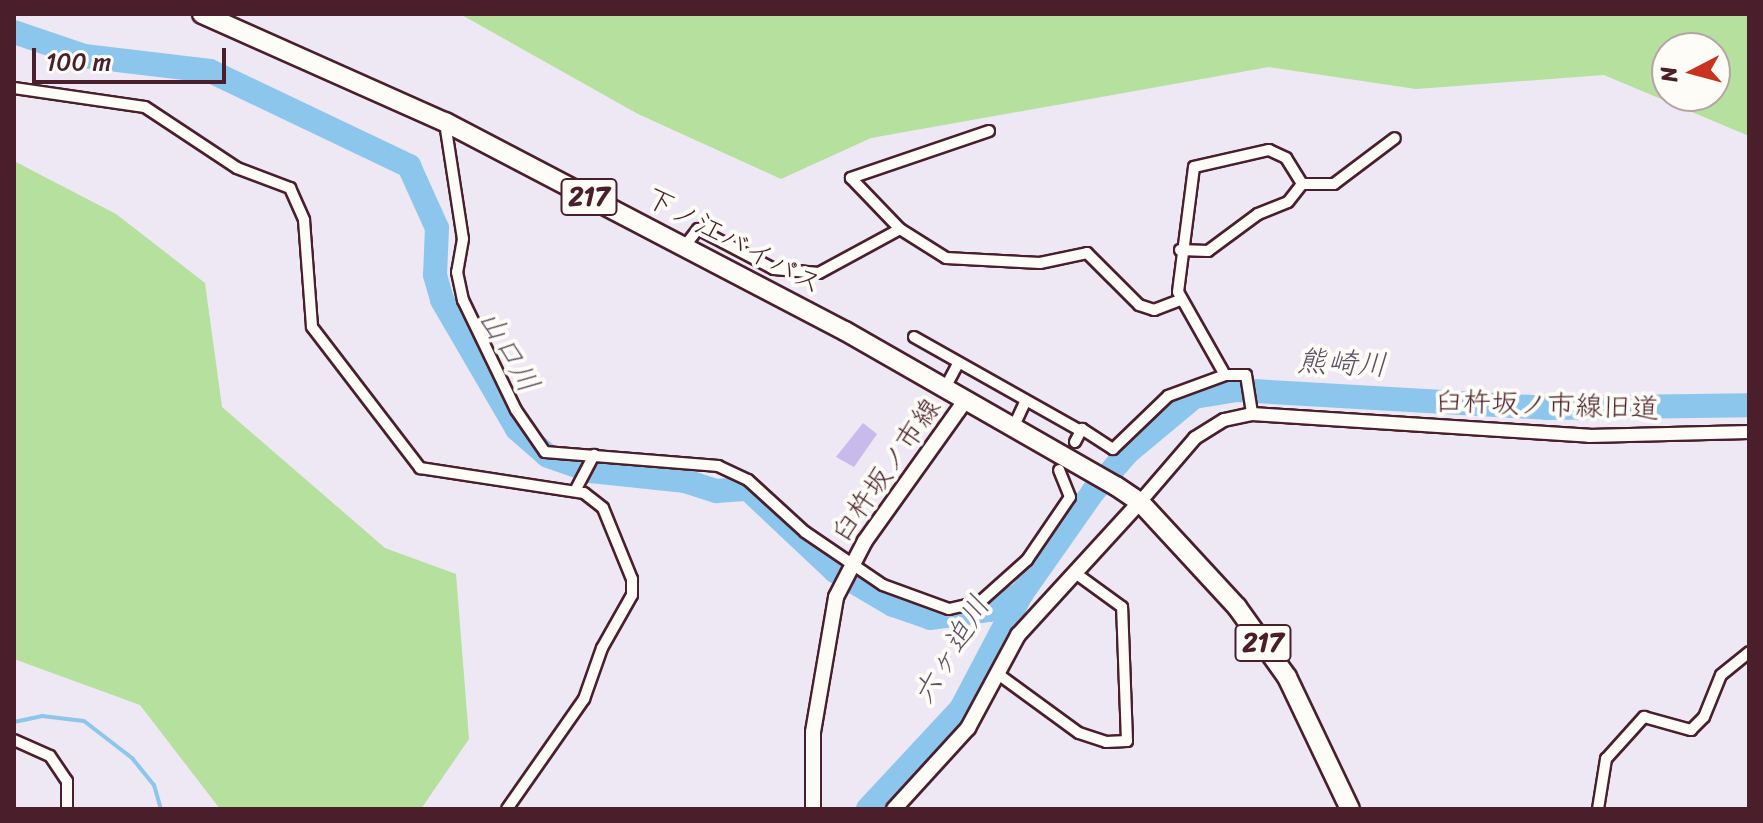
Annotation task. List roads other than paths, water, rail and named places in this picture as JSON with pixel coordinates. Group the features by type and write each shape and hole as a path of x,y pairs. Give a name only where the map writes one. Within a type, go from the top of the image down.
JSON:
{"highway":[{"name":"下ノ江バイパス","path":"202,14 445,122 684,247 1087,467 1140,502"},
{"name":"217","path":"1140,502 1237,607 1287,677 1350,809"}],"main road":[{"name":"臼杵坂ノ市線","path":"813,809 819,680 839,592 852,564 964,402"},
{"path":"894,809 968,728 1018,635 1078,575 1140,502"}],"street":[{"path":"14,88 145,107 237,168 290,188 304,220 312,327 420,468 577,489 603,508 632,579 632,595 602,648 584,699 507,809"},
{"path":"445,122 463,239 457,272 463,300 529,434 545,452 718,466 748,480 805,532 883,585 949,609 980,602 1005,586 1070,497 1059,470"},
{"path":"989,131 851,178 900,229 946,258 1040,263 1087,253 1139,305 1154,310 1180,300"},
{"path":"1302,184 1334,184 1395,138"},
{"path":"1225,375 1205,330 1180,300 1180,250 1194,167 1269,150 1286,158 1302,184"},
{"path":"1180,250 1208,251 1258,214 1288,202 1302,184"},
{"path":"684,247 698,229 774,269 819,273 900,229"},
{"path":"914,337 1078,436 1113,449 1168,396 1225,375 1246,378 1251,410"},
{"path":"944,390 958,364"},
{"path":"1013,428 1025,402"},
{"name":"臼杵坂ノ市線旧道","path":"1140,502 1195,438 1224,420 1251,410 1589,436 1749,432"},
{"path":"577,489 593,456"},
{"path":"998,674 1079,733 1106,742 1127,741 1122,607 1078,575"},
{"path":"1598,809 1606,759 1644,717 1691,730 1704,717 1721,675 1749,652"},
{"path":"14,740 50,756 67,781 67,809"}],"waterway":[{"name":"山口川","path":"14,32 84,56 210,71 409,166 437,228 435,275 442,300 517,429 548,456 591,471 685,481 716,491 748,489 835,571 893,605 930,618 989,610 1022,593"},
{"name":"熊崎川","path":"868,809 961,709 1022,593 1093,492 1128,452 1194,397 1237,390 1546,408 1749,405"},
{"path":"14,722 42,716 84,721 132,758 154,785 161,809"}],"water label":[{"name":"六ヶ迫川","path":"951,650"}]}
